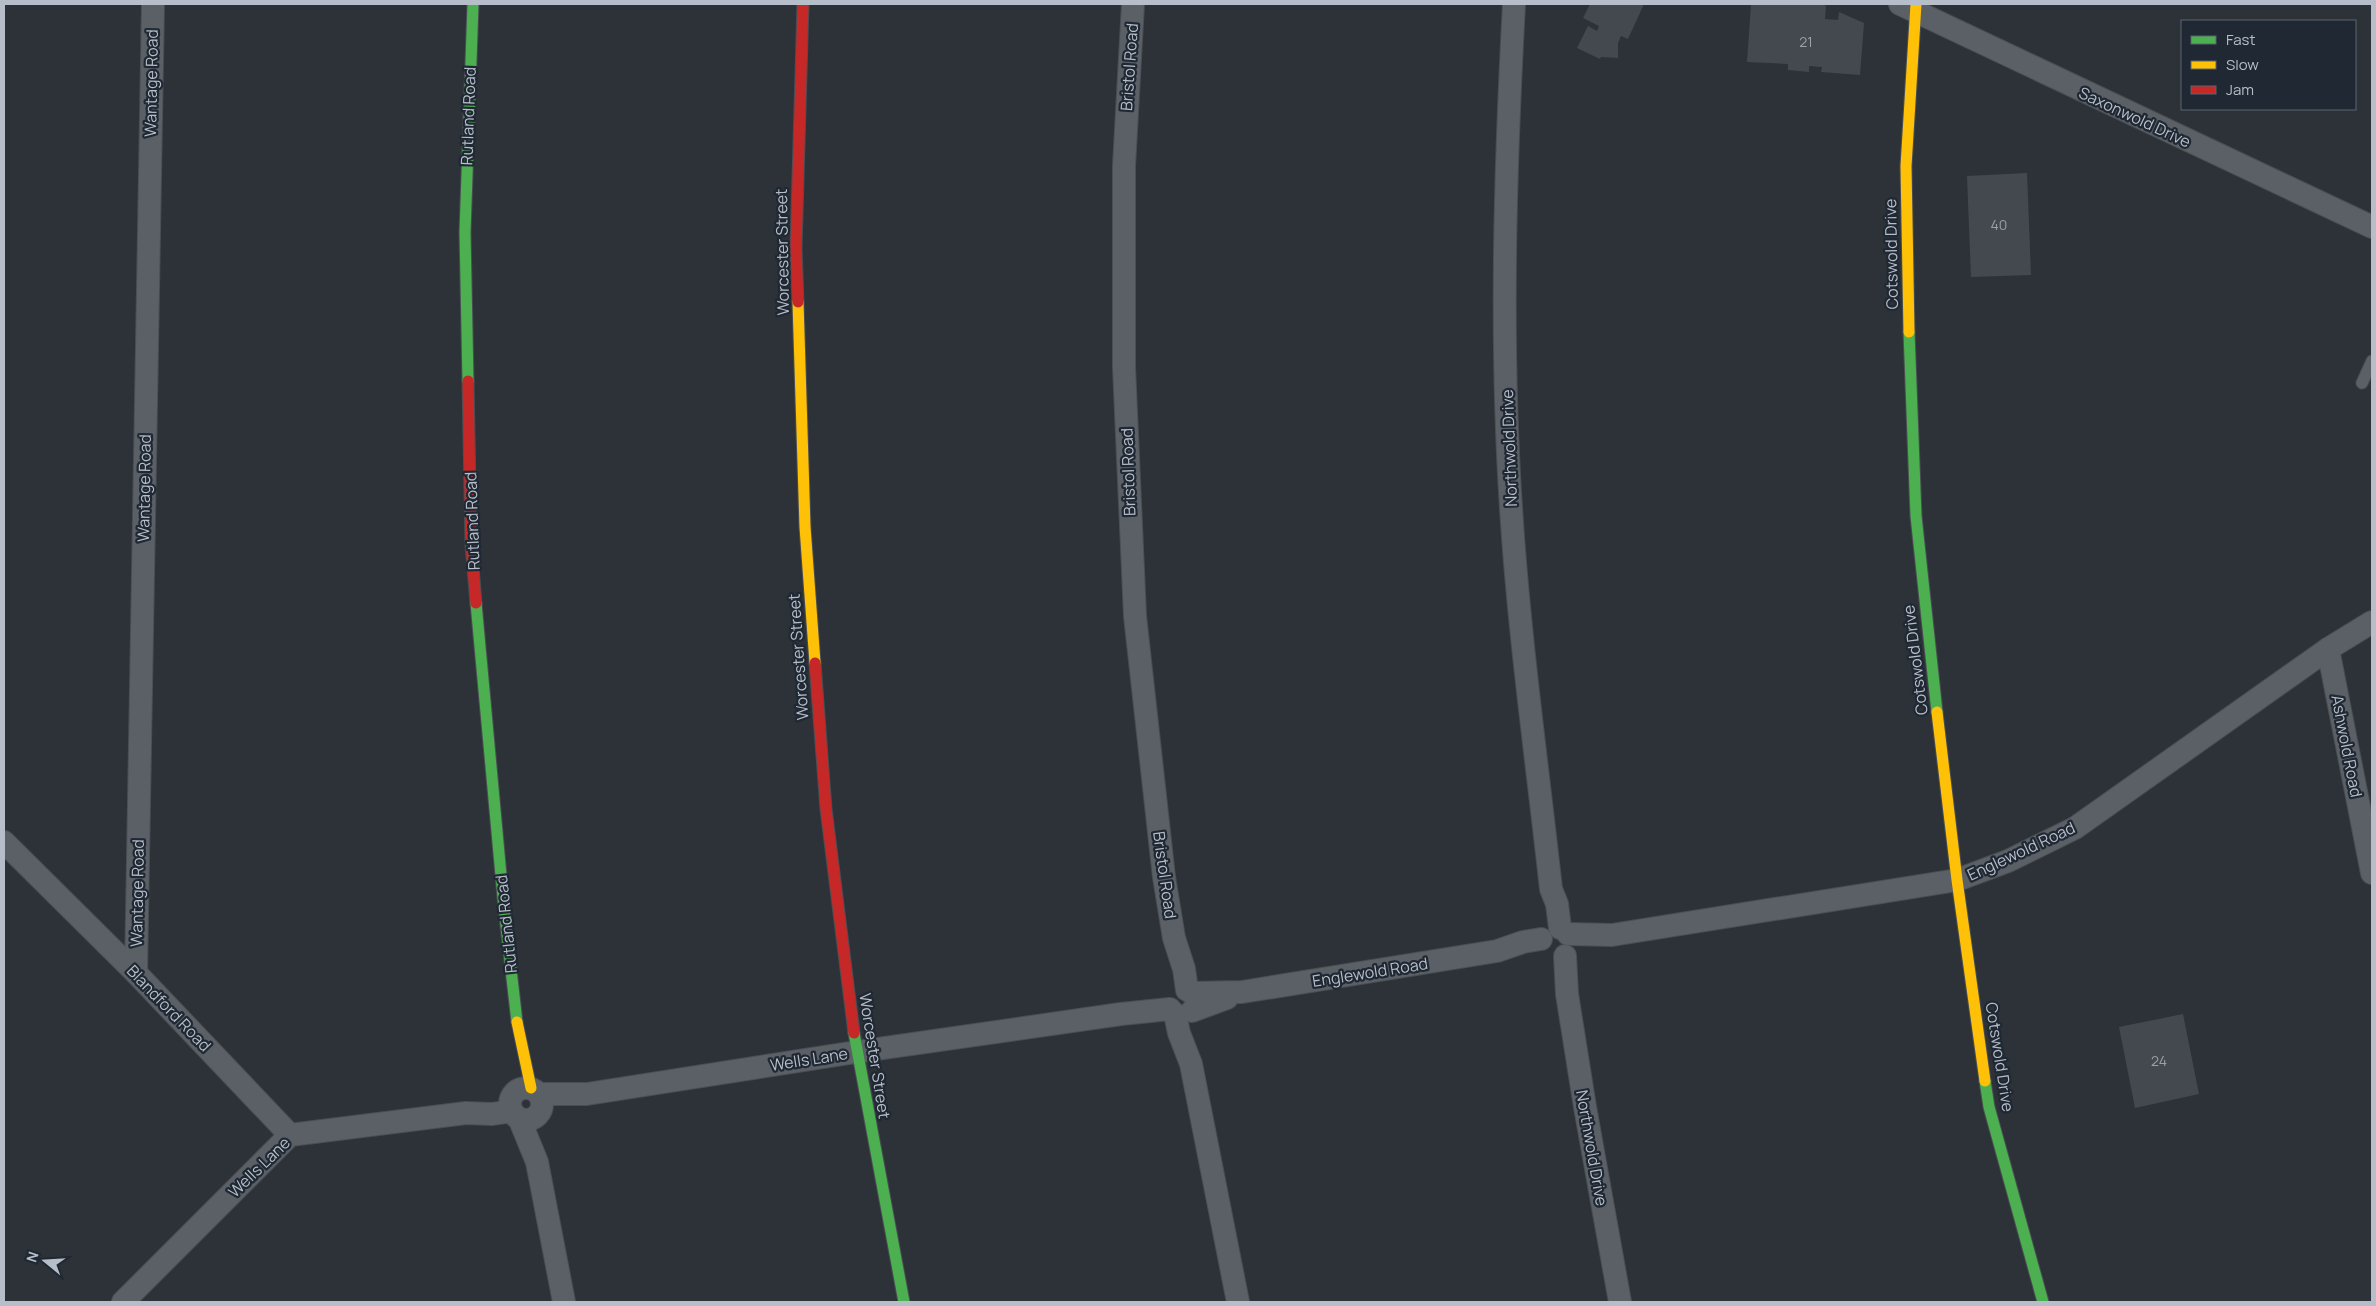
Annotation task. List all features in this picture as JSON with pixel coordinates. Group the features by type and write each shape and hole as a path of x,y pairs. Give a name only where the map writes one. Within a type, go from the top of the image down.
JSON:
{"street":[{"name":"Wantage Road","path":"136,973 153,4"},
{"name":"Rutland Road","path":"472,4 464,232 471,544 504,908 519,1036 516,1063 538,1140 537,1162 564,1302"},
{"name":"Worcester Street","path":"803,4 796,248 805,527 826,809 856,1052 904,1302"},
{"name":"Bristol Road","path":"1133,4 1124,166 1124,367 1135,616 1164,877 1174,938 1184,969 1181,1003 1192,1045 1191,1064 1238,1302"},
{"name":"Northwold Drive","path":"1514,4 1506,225 1507,414 1511,507 1518,593 1552,889 1558,904 1556,943 1567,994 1620,1302"},
{"name":"Saxonwold Drive","path":"1911,6 2372,228"},
{"name":"Cotswold Drive","path":"1911,6 1906,166 1906,259 1916,506 1923,590 1957,880 1990,1107 2043,1302"},
{"name":"Englewold Road","path":"1181,1003 1497,951 1529,952 1556,943 1596,943 1612,935 1957,880 2008,861 2076,828 2328,649 2372,622"},
{"name":"Ashwold Road","path":"2328,649 2372,872"},
{"name":"Blandford Road","path":"4,842 136,973 290,1135"},
{"name":"Wells Lane","path":"123,1302 290,1135 466,1113 492,1114 526,1103 565,1104 587,1094 856,1052 1121,1014 1181,1003"}],"lane":[{"path":"2362,383 2372,361"}],"building":[{"path":"1590,4 1644,4 1628,39 1621,36 1618,43 1618,58 1601,57 1600,59 1577,48 1588,26 1597,31 1599,26 1583,18"},
{"path":"1751,4 1822,4 1826,6 1825,19 1838,20 1839,12 1864,23 1860,75 1821,72 1822,67 1809,66 1809,72 1788,70 1788,64 1747,62"},
{"path":"2027,173 2031,275 1971,277 1967,176"},
{"path":"2183,1014 2199,1094 2135,1108 2119,1027"}],"traffic: fast":[{"path":"468,381 465,232 473,4"},
{"path":"1909,332 1916,516 1937,712"},
{"path":"476,603 504,908 517,1022"},
{"path":"854,1033 904,1302"},
{"path":"1985,1081 1989,1107 2043,1302"}],"traffic: slow":[{"path":"1909,332 1906,166 1916,4"},
{"path":"798,302 805,527 815,663"},
{"path":"1937,712 1957,880 1985,1081"},
{"path":"517,1022 531,1088"}],"traffic: jam":[{"path":"798,302 796,248 803,4"},
{"path":"468,381 471,544 476,603"},
{"path":"815,663 826,809 854,1033"}]}
